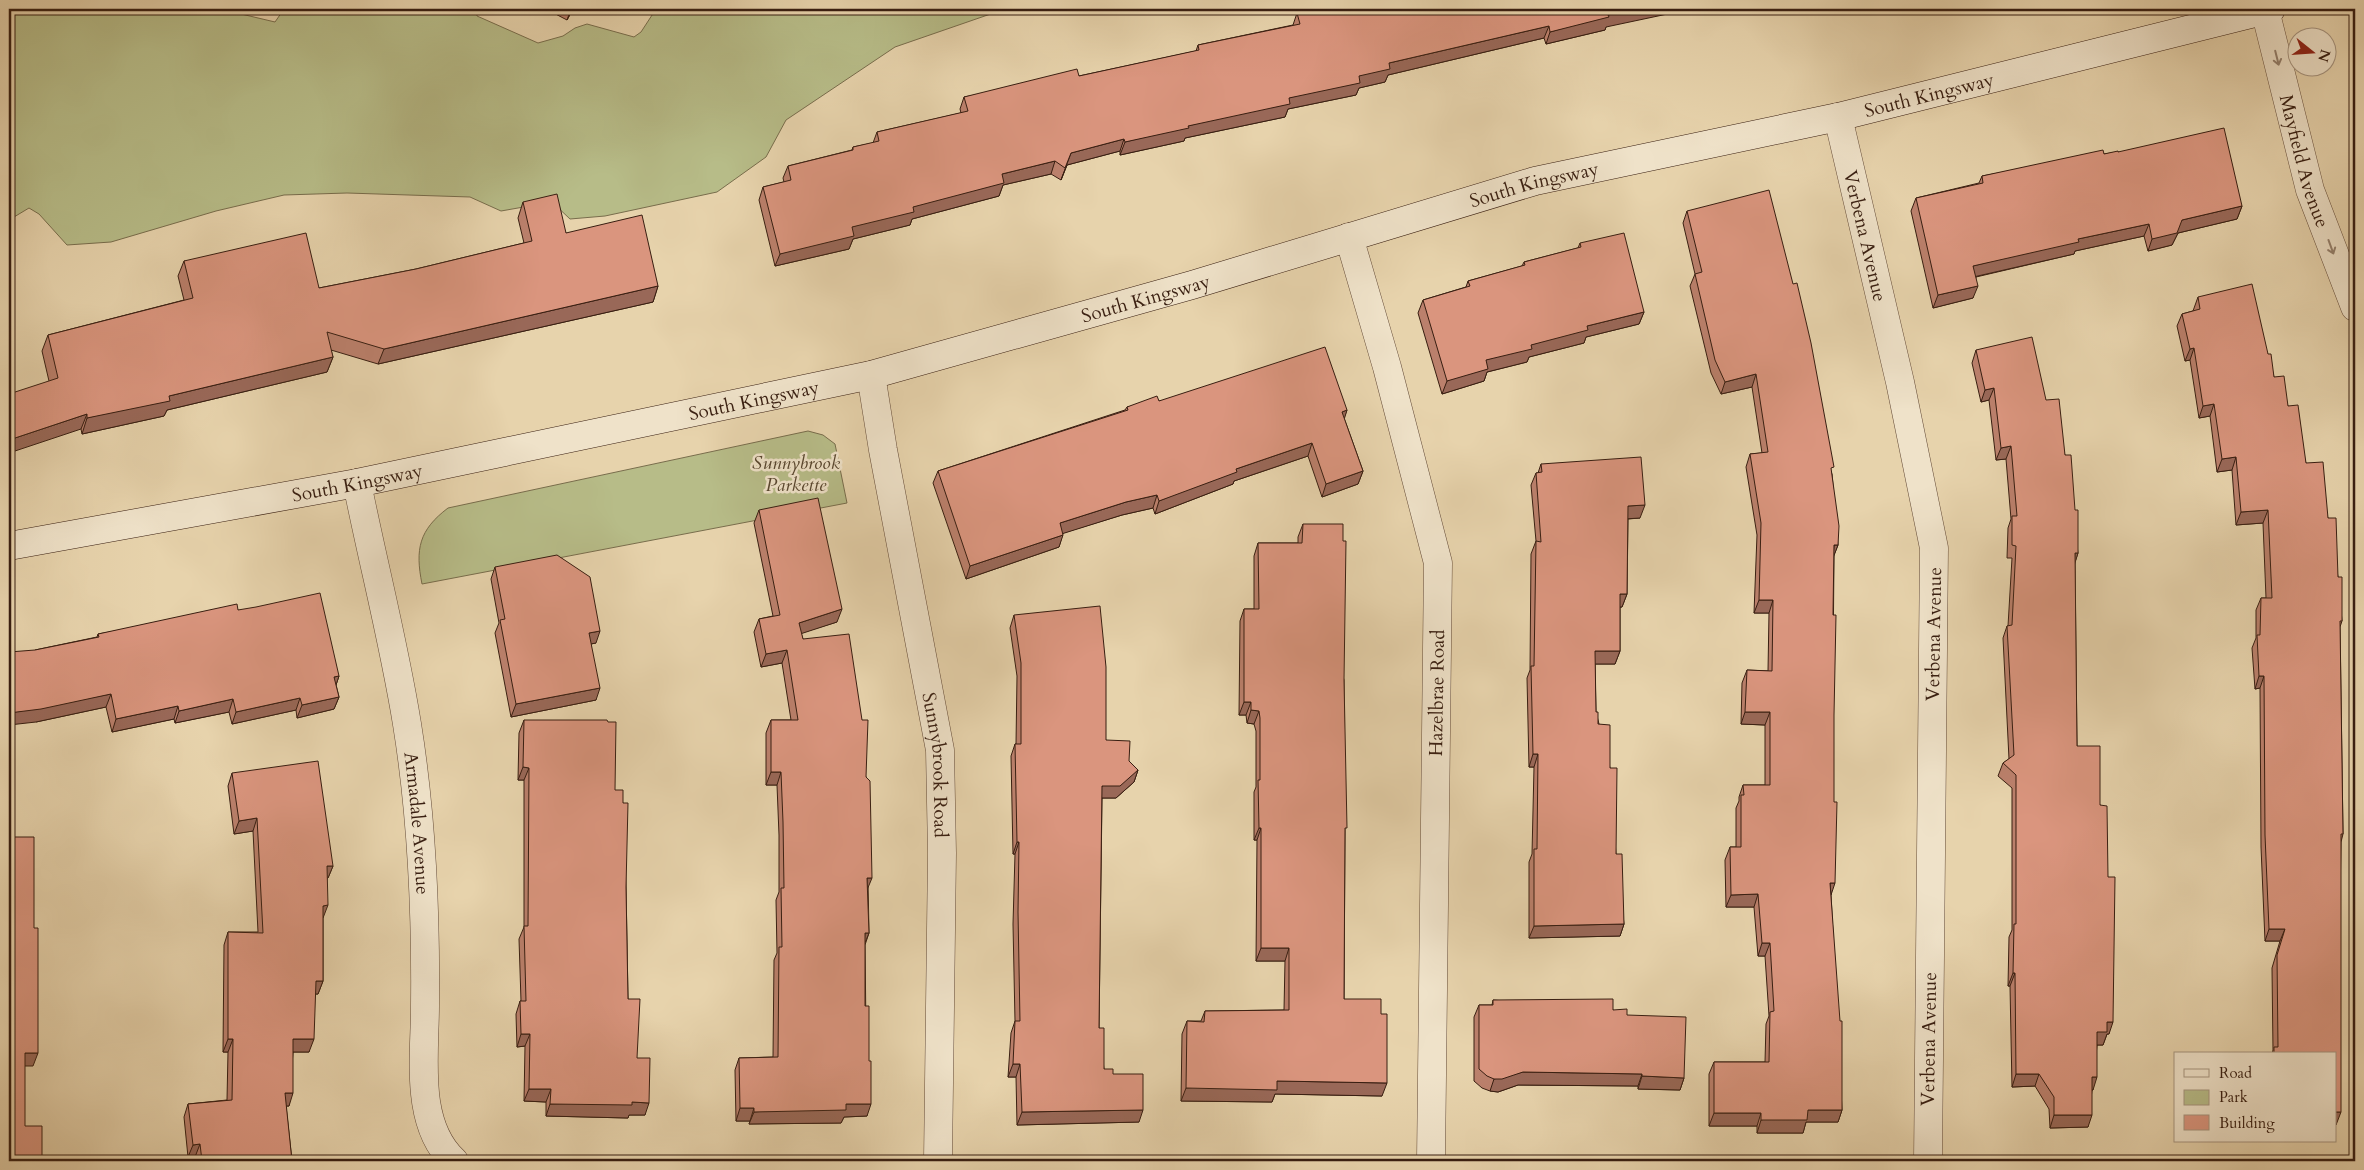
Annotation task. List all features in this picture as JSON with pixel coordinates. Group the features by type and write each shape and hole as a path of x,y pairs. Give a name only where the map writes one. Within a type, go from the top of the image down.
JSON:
{"street":[{"name":"South Kingsway","path":"9,546 357,483 871,375 1192,285 1535,181 1838,116 2268,10"},
{"name":"Mayfield Avenue","path":"2268,10 2310,190 2355,307"},
{"name":"Verbena Avenue","path":"1838,116 1900,382 1934,548 1928,1161"},
{"name":"Hazelbrae Road","path":"1349,237 1387,368 1438,563 1431,1161"},
{"name":"Sunnybrook Road","path":"871,375 883,450 940,750 942,852 938,1161"},
{"name":"Armadale Avenue","path":"357,483 407,723 421,829 426,954 428,1112 436,1137 454,1161"}],"green space":[{"path":"9,9 220,9 275,22 284,9 476,9 477,16 538,43 563,36 575,28 587,24 634,37 641,32 656,9 1005,9 895,47 786,120 766,157 717,192 605,216 570,219 552,202 501,211 470,197 347,193 284,195 216,211 111,242 67,245 39,214 29,208 9,220"},
{"name":"Sunnybrook Parkette","path":"808,431 823,435 835,444 847,503 422,584 419,560 425,532 438,516 448,508"}],"building":[{"path":"1316,9 1637,9 1608,15 1609,17 1550,32 1549,26 1389,63 1390,69 1359,76 1360,83 1289,98 1290,104 1125,142 1124,139 1071,153 1065,168 1055,161 1002,174 1004,183 913,207 914,212 852,227 854,236 780,254 763,187 791,180 788,166 853,150 853,147 879,141 877,132 968,111 964,97 1077,69 1079,76 1199,50 1198,45 1300,24 1297,13"},
{"path":"2224,128 2242,206 2182,220 2177,233 2152,239 2149,224 2078,239 2079,242 1973,266 1978,286 1938,295 1916,198 1983,183 1982,176 2103,150 2104,154 2118,152"},
{"path":"1769,190 1793,284 1797,283 1811,343 1834,467 1831,468 1839,526 1838,545 1834,545 1833,615 1836,615 1834,802 1837,802 1835,883 1830,883 1840,1021 1842,1021 1842,1110 1808,1110 1807,1120 1761,1120 1761,1113 1714,1113 1714,1062 1769,1062 1770,1012 1774,1011 1770,943 1762,943 1758,894 1731,895 1730,847 1741,847 1741,795 1744,795 1743,785 1770,785 1770,712 1745,712 1747,670 1772,671 1773,600 1759,600 1761,523 1750,454 1768,452 1756,374 1725,382 1715,360 1695,274 1702,272 1687,211"},
{"path":"557,194 566,233 642,215 658,286 384,349 327,332 333,357 169,396 170,401 87,418 87,414 9,440 9,394 58,378 48,335 193,298 184,261 306,233 319,288 416,269 532,241 523,202"},
{"path":"1624,233 1644,312 1587,326 1588,330 1531,345 1532,349 1486,360 1488,369 1447,381 1423,300 1470,286 1468,281 1525,265 1524,262 1581,247 1580,243"},
{"path":"2252,284 2268,354 2271,354 2274,377 2284,376 2288,406 2298,405 2306,463 2323,462 2328,518 2336,518 2338,577 2342,577 2342,621 2340,621 2343,834 2341,834 2341,1112 2336,1112 2336,1052 2274,1052 2274,1047 2278,1047 2277,955 2285,929 2269,929 2265,835 2264,676 2259,676 2257,635 2260,635 2261,598 2272,598 2268,510 2241,512 2236,457 2222,459 2214,404 2203,406 2194,348 2190,349 2182,314 2200,309 2198,297"},
{"path":"2032,337 2046,400 2059,399 2065,455 2071,455 2075,510 2078,510 2078,553 2075,553 2077,746 2100,746 2100,805 2107,806 2108,877 2115,877 2113,1022 2107,1022 2107,1032 2097,1032 2097,1077 2092,1077 2092,1115 2054,1115 2054,1097 2039,1074 2016,1074 2015,973 2013,973 2014,924 2016,924 2016,775 2003,763 2014,755 2007,626 2012,625 2016,546 2012,545 2012,516 2017,516 2011,446 2001,448 1994,388 1985,390 1976,350"},
{"path":"1325,347 1347,410 1342,412 1363,471 1326,484 1312,443 1236,469 1237,472 1159,501 1157,495 1126,502 1060,523 1063,535 970,566 938,471 1128,410 1127,407 1157,396 1159,401"},
{"path":"1641,457 1645,505 1628,506 1627,594 1620,594 1620,651 1595,651 1596,712 1598,712 1598,724 1610,725 1610,768 1617,768 1616,854 1622,854 1624,924 1534,926 1534,849 1537,849 1538,754 1533,754 1531,666 1534,666 1536,541 1541,542 1536,473 1542,472 1541,464"},
{"path":"818,498 842,609 799,623 803,639 849,634 862,720 868,720 866,777 870,781 872,878 867,878 869,933 865,933 865,1006 869,1006 871,1104 846,1104 846,1110 754,1112 754,1108 740,1108 739,1058 778,1057 779,947 782,947 781,888 784,888 783,822 781,772 771,772 771,720 798,720 787,650 766,654 759,619 780,615 759,510"},
{"path":"1303,524 1343,524 1343,541 1346,541 1344,680 1347,828 1345,828 1344,999 1381,999 1381,1014 1387,1014 1387,1083 1277,1081 1277,1090 1186,1088 1187,1021 1204,1022 1205,1011 1289,1010 1289,948 1261,948 1261,828 1259,828 1258,780 1260,780 1260,718 1259,711 1251,710 1251,702 1244,702 1244,609 1259,609 1258,543 1302,543"},
{"path":"557,555 590,577 600,631 589,633 600,688 516,704 500,620 505,619 495,567"},
{"path":"320,593 339,676 334,677 339,697 302,705 300,698 236,712 233,699 179,711 178,706 116,719 111,694 41,709 9,713 9,652 35,650 99,637 98,634 237,604 238,610"},
{"path":"1100,606 1106,667 1106,740 1130,741 1129,761 1138,770 1120,786 1102,786 1099,1028 1104,1028 1104,1069 1113,1069 1113,1074 1143,1074 1143,1110 1022,1112 1020,1064 1013,1064 1015,1021 1020,1021 1019,842 1017,842 1015,744 1021,744 1021,663 1014,615"},
{"path":"524,720 607,720 608,722 616,722 615,790 623,790 623,803 628,803 626,887 628,999 640,999 637,1058 650,1058 649,1103 632,1102 632,1105 550,1104 551,1089 529,1089 530,1034 521,1034 520,1001 526,1001 524,926 528,926 529,768 523,767"},
{"path":"318,761 333,866 327,866 328,905 323,906 323,981 316,981 314,1039 293,1039 293,1093 285,1093 292,1161 202,1161 200,1144 193,1145 188,1104 232,1100 233,1039 228,1039 228,932 263,933 257,818 239,821 232,773"},
{"path":"9,837 34,837 34,928 38,928 38,1053 25,1053 25,1126 42,1126 42,1161 9,1161"},
{"path":"1613,999 1613,1010 1627,1009 1627,1015 1686,1017 1684,1078 1642,1076 1642,1074 1523,1072 1502,1079 1494,1079 1479,1069 1479,1005 1493,1005 1493,1000"}]}
